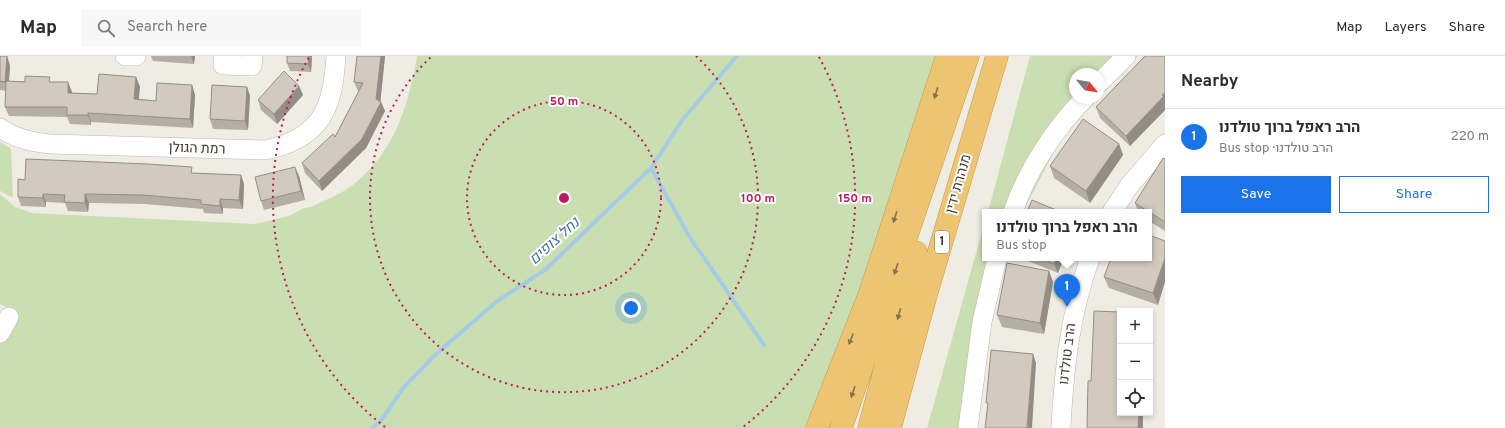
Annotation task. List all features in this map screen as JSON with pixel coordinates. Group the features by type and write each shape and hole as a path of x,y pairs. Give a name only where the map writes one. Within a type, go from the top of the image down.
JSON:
{"highway":[{"name":"מנהרת ידין","path":"890,428 926,294 998,56"},
{"path":"904,428 998,56"},
{"name":"מנהרת ידין","path":"869,428 961,57"},
{"path":"816,428 961,57"},
{"path":"841,428 961,57"}],"street":[{"path":"125,56 136,56"},
{"path":"223,56 222,65 252,66 253,56"},
{"name":"רמת הגולן","path":"0,128 9,135 21,140 50,144 266,150 280,147 305,136 322,117 332,91 336,56"},
{"path":"1105,77 1126,56"},
{"path":"1014,209 1035,164 1058,130 1080,104"},
{"path":"1114,209 1130,186 1165,144"},
{"path":"968,428 982,322 996,261"},
{"name":"הרב טולדנו","path":"1061,428 1068,340 1078,294 1089,261"}],"green space":[{"path":"417,56 937,56 925,89 873,255 805,428 0,428 0,339 16,312 0,304 0,194 15,207 32,213 255,224 289,216 304,208 311,207 333,197 349,188 368,171 380,157 398,126 404,110 414,74"},
{"path":"1030,56 1138,56 1105,92 1105,68 1069,68 1069,104 1093,104 1060,140 1025,209 989,209"},
{"path":"0,142 11,149 13,198 0,191"},
{"path":"982,232 982,261 1005,261 983,339 974,428 927,428"}],"building":[{"path":"0,56 7,56 5,82 0,81"},
{"path":"287,56 309,56 308,64 287,63"},
{"path":"357,56 381,56 376,99 381,102 362,139 319,181 302,163 333,134 335,137 363,83 354,82"},
{"path":"1145,56 1165,56 1165,93 1162,95 1164,96 1126,136 1096,107 1099,104 1105,104 1105,98"},
{"path":"284,71 299,86 274,114 258,100"},
{"path":"99,74 136,77 134,99 156,101 157,83 192,85 190,119 88,113 88,115 67,115 67,107 5,107 6,81 25,82 25,76 50,77 49,82 68,82 68,93 97,94"},
{"path":"212,85 247,87 245,121 210,119"},
{"path":"1083,119 1119,144 1086,191 1050,166"},
{"path":"1163,158 1165,159 1165,222 1152,214 1152,209 1144,209 1135,203"},
{"path":"26,159 192,167 191,173 241,175 239,200 220,199 220,206 201,204 201,200 142,195 85,194 85,203 64,202 65,195 43,194 43,198 18,197 18,179 25,180"},
{"path":"295,167 301,191 261,201 255,177"},
{"path":"1032,200 1054,209 1028,209"},
{"path":"1152,236 1165,241 1165,258 1153,293 1104,277 1110,261 1152,261"},
{"path":"1047,261 1055,261 1054,264"},
{"path":"1007,263 1049,271 1040,323 997,315"},
{"path":"1094,311 1117,312 1117,416 1139,416 1138,428 1087,428 1088,381 1091,381"},
{"path":"991,350 1033,354 1027,428 985,428"}],"waterway":[{"name":"נחל צופים","path":"372,428 380,422 404,387 435,355 496,302 545,270 651,168 683,119 737,56"},
{"path":"651,168 689,236 764,345"}],"place":[{"name":"הרב ראפל ברוך טולדנו","path":"1067,307"}]}
